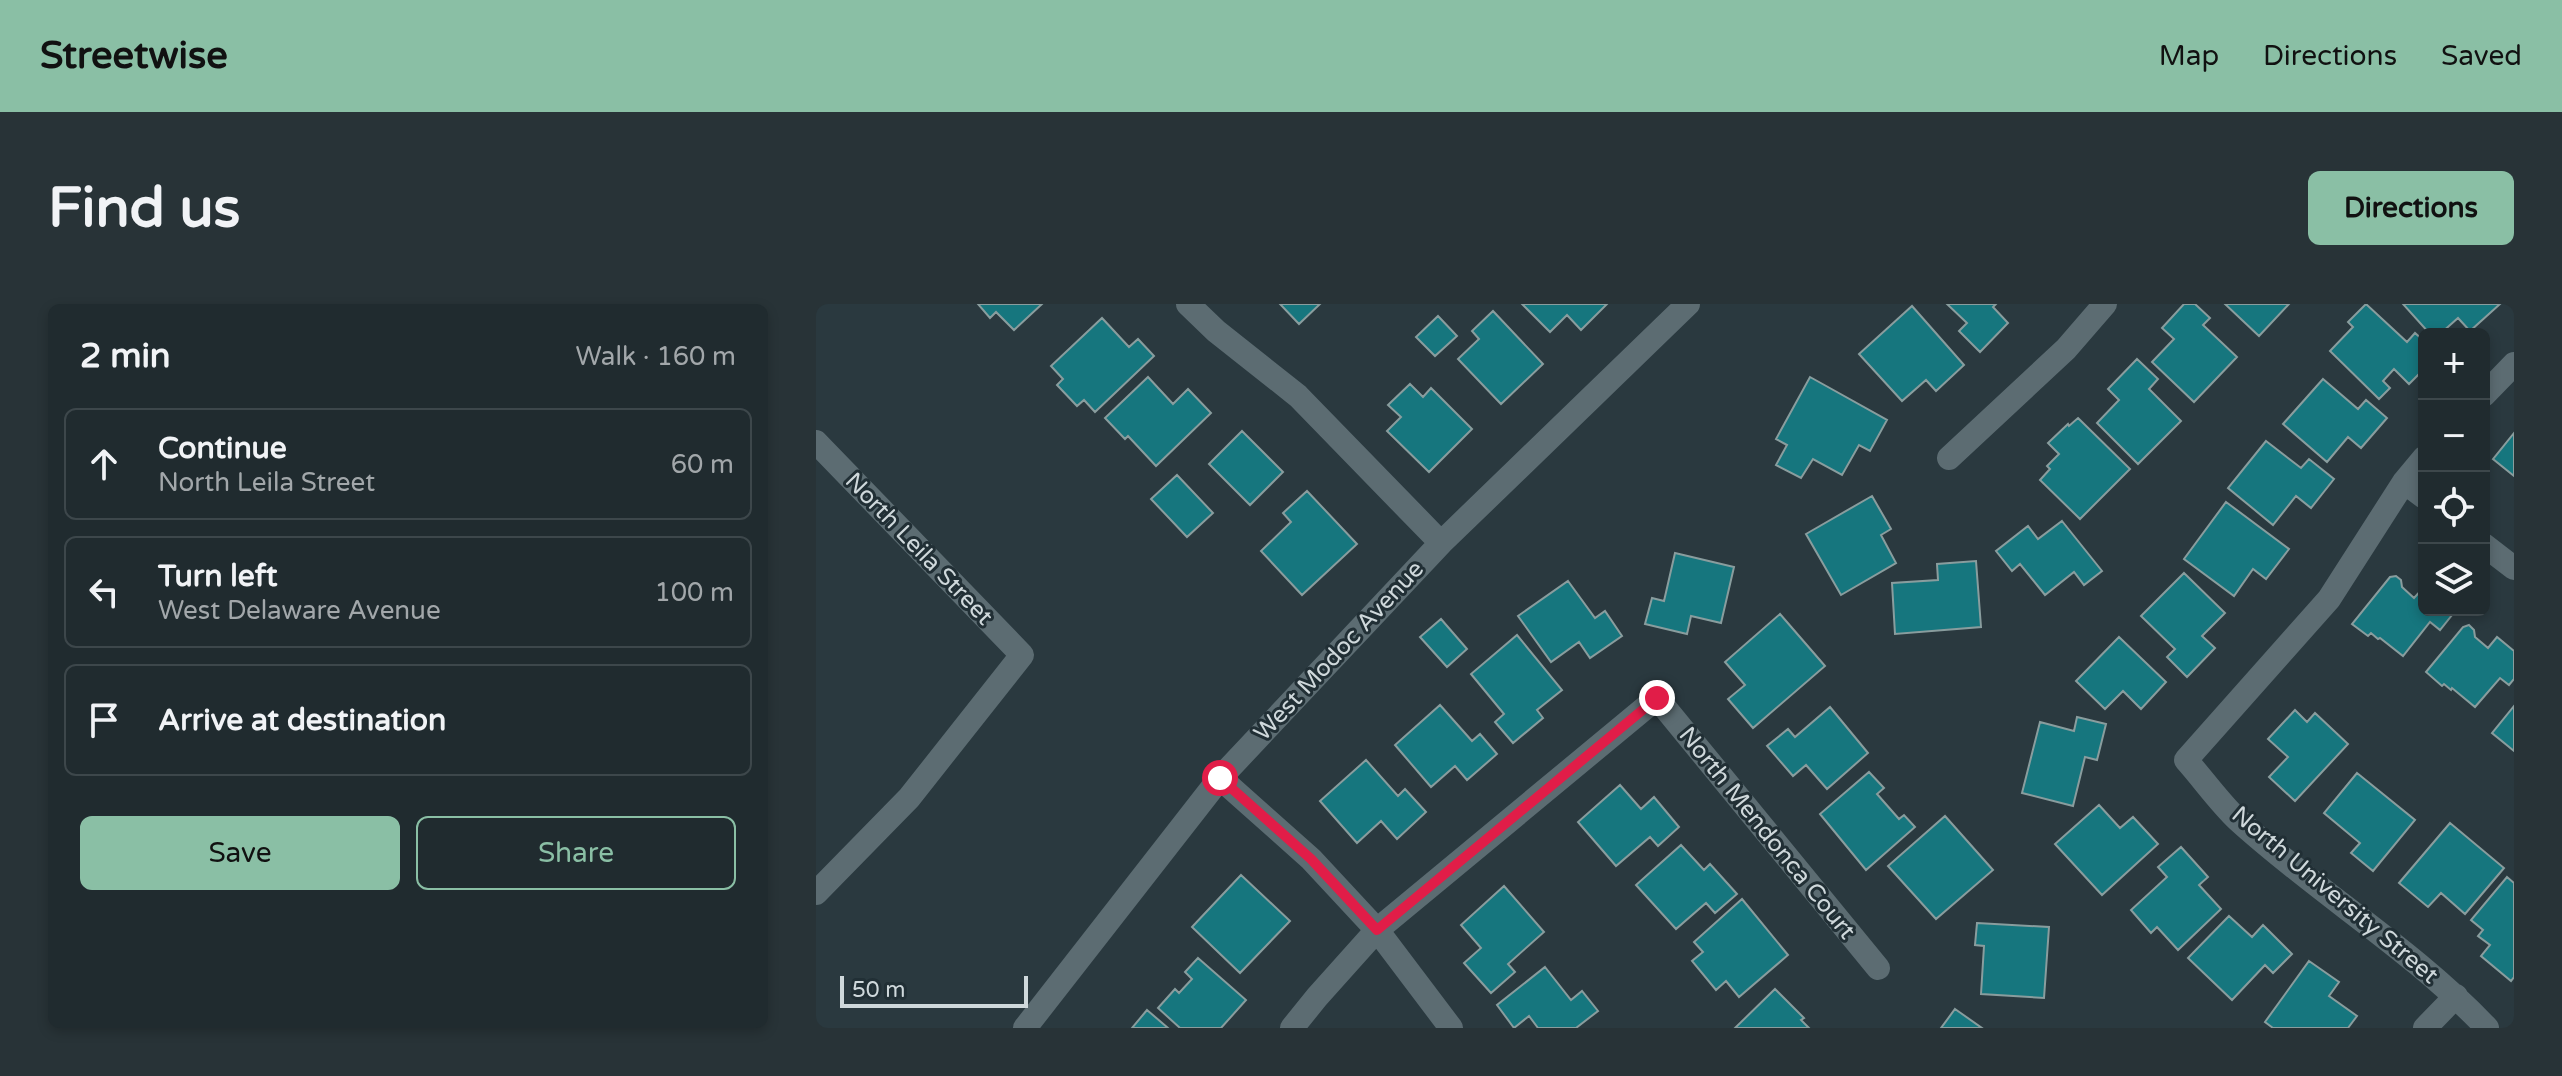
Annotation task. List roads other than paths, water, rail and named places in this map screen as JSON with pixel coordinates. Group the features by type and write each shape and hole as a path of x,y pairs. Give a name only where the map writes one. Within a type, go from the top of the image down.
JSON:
{"street":[{"path":"1188,304 1216,331 1298,396 1441,543"},
{"name":"West Modoc Avenue","path":"1025,1028 1220,778 1441,543 1688,304"},
{"path":"1949,458 2066,349 2105,304"},
{"path":"2490,389 2514,364"},
{"name":"North Leila Street","path":"816,442 1022,655 909,798 816,893"},
{"path":"2418,465 2404,482 2418,492"},
{"name":"North University Street","path":"2404,482 2329,599 2186,760 2235,817 2307,879 2456,996 2487,1028"},
{"path":"2490,550 2514,568"},
{"name":"North Mendonca Court","path":"1377,930 1657,698 1878,968"},
{"path":"1220,778 1311,859 1377,930 1451,1028"},
{"path":"1292,1028 1377,930"},
{"path":"2425,1028 2456,996"}]}
